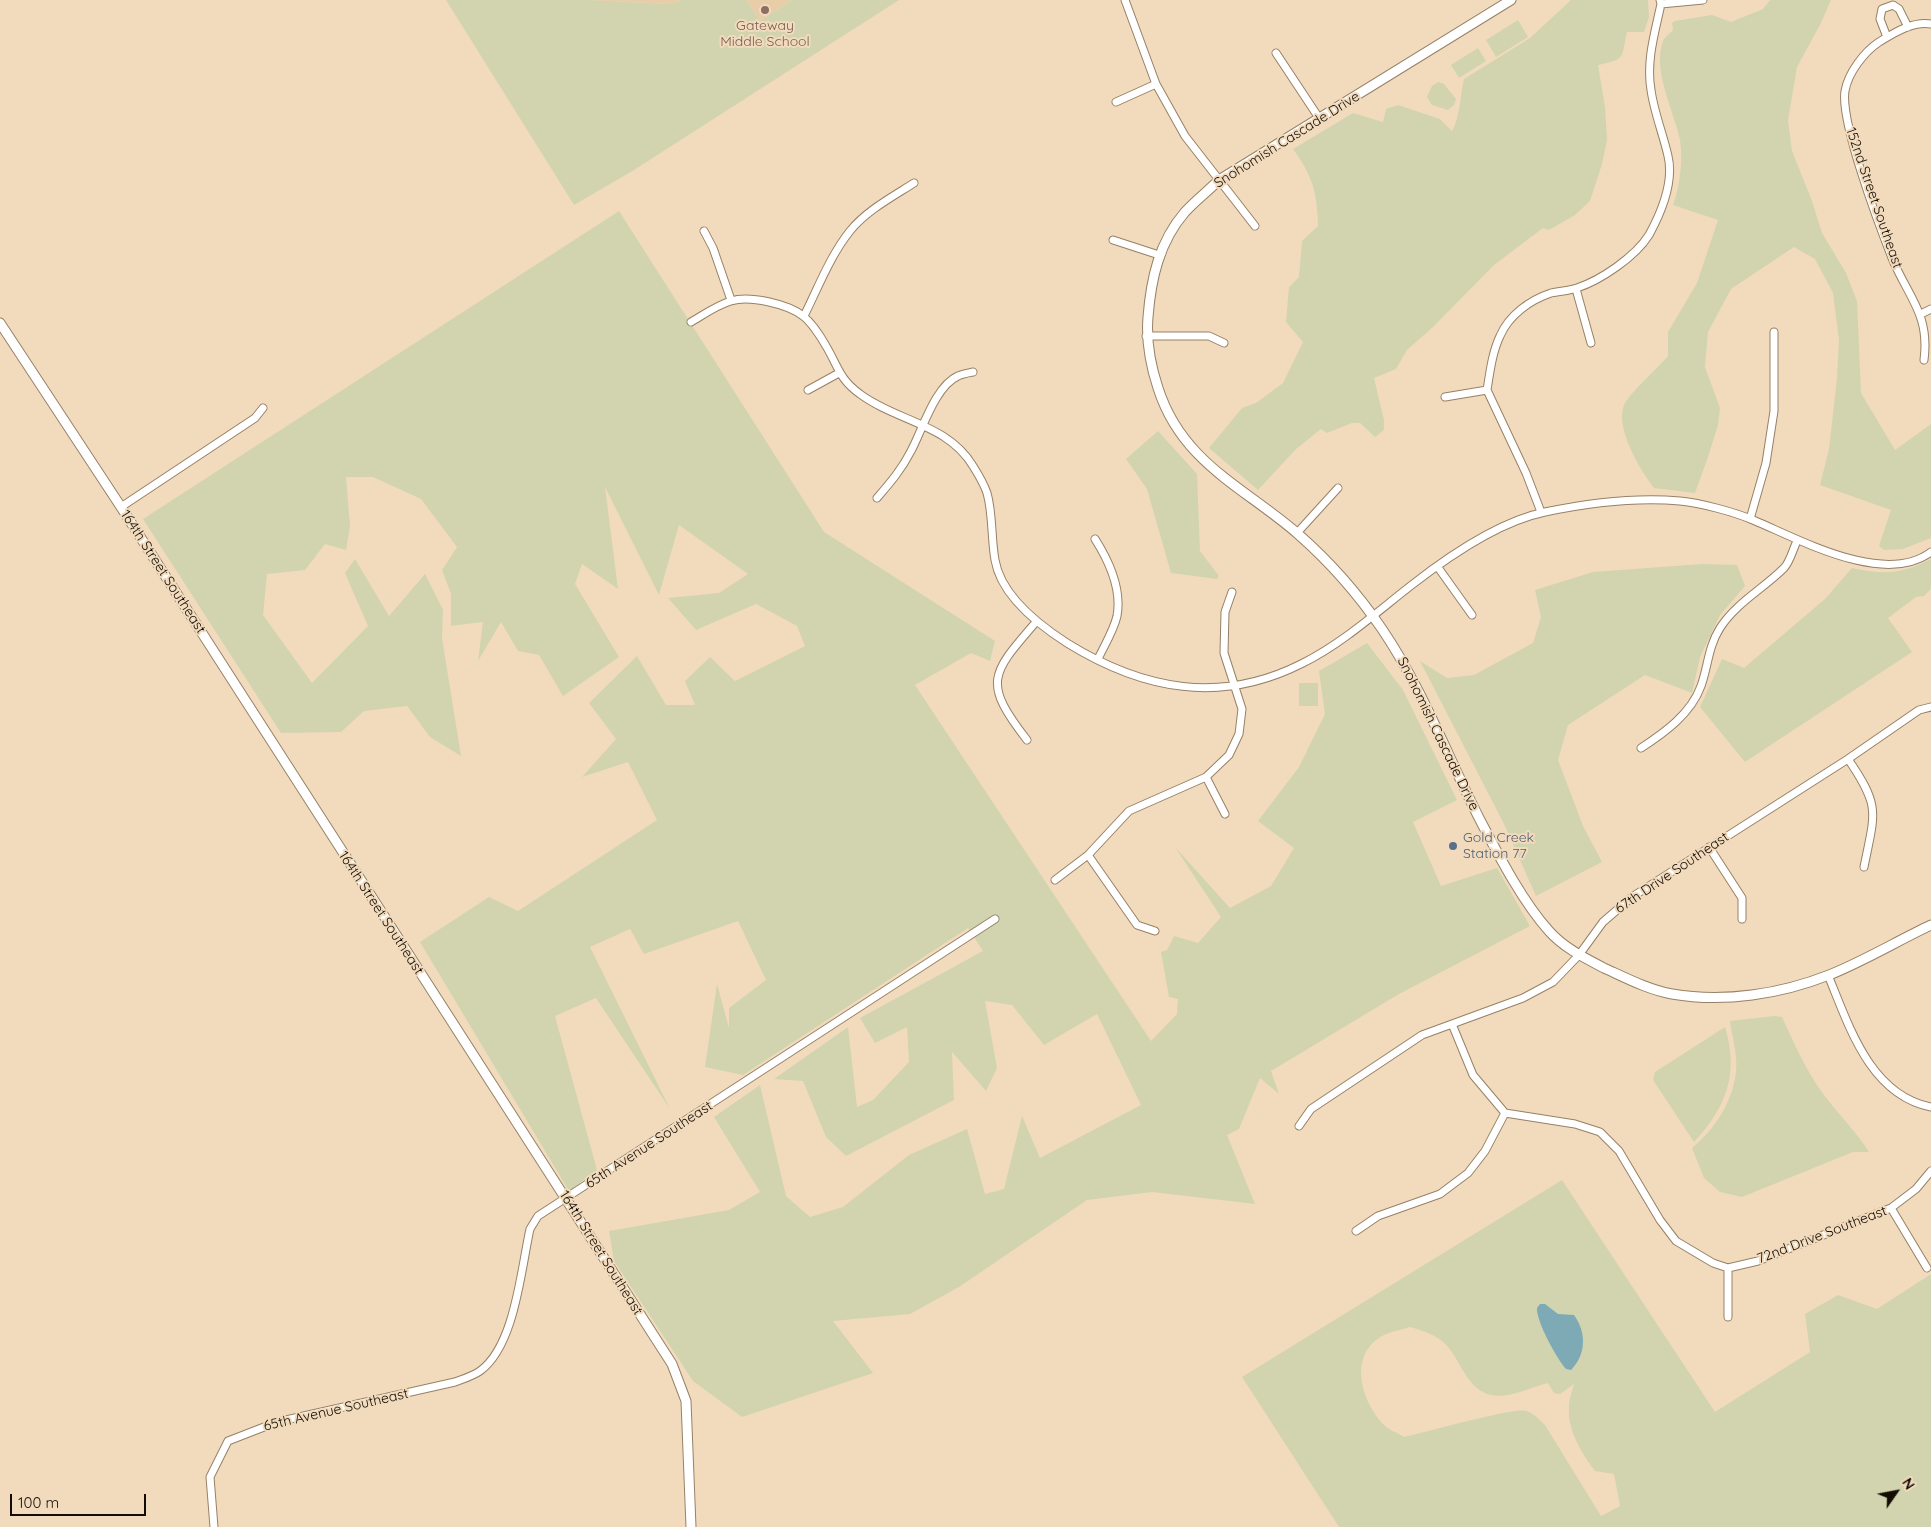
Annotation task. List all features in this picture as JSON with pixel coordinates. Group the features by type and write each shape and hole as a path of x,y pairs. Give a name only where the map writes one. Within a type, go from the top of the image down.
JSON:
{"street":[{"path":"1125,0 1156,84 1185,136 1255,226"},
{"name":"Snohomish Cascade Drive","path":"1511,0 1219,180 1183,214 1159,255 1150,285 1146,336 1152,368 1163,404 1186,442 1221,477 1298,533 1342,577 1373,615 1417,686 1481,821 1523,895 1550,932 1579,955 1629,980 1671,994 1719,998 1772,992 1828,975 1931,925"},
{"path":"1542,512 1487,390 1492,360 1500,334 1513,316 1533,300 1552,293 1576,289 1604,276 1648,236 1669,182 1669,158 1650,89 1651,53 1660,2 1703,0"},
{"path":"1908,28 1898,9 1893,5 1882,9 1880,19 1887,37 1896,31 1908,28 1924,23 1931,24"},
{"name":"152nd Street Southeast","path":"1887,37 1872,47 1856,66 1845,91 1845,115 1892,259 1921,314 1926,344 1924,360"},
{"path":"1276,53 1319,118"},
{"path":"1116,102 1156,84"},
{"path":"804,316 838,249 850,230 873,210 914,183"},
{"path":"704,231 713,248 732,300"},
{"path":"1113,240 1159,255"},
{"path":"1576,289 1591,344"},
{"path":"691,322 732,300 754,299 777,304 804,316 826,346 839,373 858,392 877,405 922,423 947,440 970,461 987,492 995,564 1008,590 1036,622 1068,644 1133,677 1162,684 1197,688 1235,686 1273,676 1304,662 1373,615 1437,566 1485,535 1542,512 1619,501 1682,501 1750,519 1797,541 1867,563 1900,564 1925,557 1931,552"},
{"path":"1921,314 1931,309"},
{"name":"164th Street Southeast","path":"0,323 121,506 338,847 567,1198 672,1364 686,1400 691,1527"},
{"path":"1750,519 1766,463 1771,428 1774,332"},
{"path":"1146,336 1209,336 1224,343"},
{"path":"877,498 900,471 912,450 922,423 938,396 957,376 973,372"},
{"path":"808,390 839,373"},
{"path":"1444,397 1487,390"},
{"path":"121,506 255,418 263,408"},
{"path":"1298,533 1338,488"},
{"path":"1095,539 1107,559 1116,590 1117,617 1098,659"},
{"path":"1641,748 1659,736 1687,711 1701,686 1708,654 1720,628 1741,603 1785,567 1797,541"},
{"path":"1437,566 1472,615"},
{"path":"1055,880 1088,855 1129,811 1206,777 1229,755 1240,734 1242,709 1224,653 1224,612 1232,592"},
{"path":"1027,740 1005,712 997,688 1000,669 1009,654 1036,622"},
{"name":"67th Drive Southeast","path":"1299,1126 1311,1109 1422,1035 1538,992 1553,982 1579,955 1603,922 1632,897 1848,759 1919,710 1931,707"},
{"path":"1848,759 1867,788 1872,804 1874,819 1864,867"},
{"path":"1206,777 1224,814"},
{"path":"1709,847 1742,898 1742,919"},
{"path":"1088,855 1137,925 1155,931"},
{"name":"65th Avenue Southeast","path":"214,1527 210,1477 228,1441 276,1422 455,1382 480,1371 500,1348 510,1321 530,1229 538,1216 995,919"},
{"path":"1828,975 1844,1013 1875,1073 1893,1092 1918,1104 1931,1107"},
{"path":"1452,1024 1473,1075 1505,1112 1575,1124 1600,1132 1619,1151 1660,1220 1676,1241 1713,1263 1728,1268 1728,1317"},
{"path":"1356,1231 1378,1216 1440,1194 1468,1173 1484,1151 1505,1112"},
{"name":"72nd Drive Southeast","path":"1728,1268 1758,1261 1891,1208 1916,1190 1931,1172"},
{"path":"1891,1208 1927,1268"}],"shaded area":[{"path":"588,0 681,0 671,4"},
{"name":"Gateway Middle School","path":"747,0 791,0 760,21"}],"green space":[{"path":"446,0 588,0 671,4 681,0 747,0 760,21 791,0 899,0 634,170 574,205"},
{"path":"1571,0 1648,0 1649,17 1644,32 1627,32 1621,56 1614,61 1598,65 1605,107 1607,140 1602,164 1590,201 1575,215 1549,230 1543,228 1494,265 1433,327 1407,350 1396,369 1374,378 1384,420 1384,430 1375,437 1360,423 1352,423 1327,433 1321,429 1296,449 1258,490 1209,448 1242,408 1256,403 1283,383 1303,342 1286,322 1289,287 1299,277 1302,241 1318,226 1313,185 1293,149 1353,113 1383,122 1386,109 1398,105 1440,119 1452,131 1458,113 1464,79 1530,38"},
{"path":"1770,0 1831,0 1820,25 1797,67 1788,120 1792,151 1812,201 1822,233 1846,273 1857,301 1861,393 1895,450 1931,424 1931,538 1903,549 1884,550 1879,546 1891,510 1820,485 1829,449 1839,340 1833,293 1815,259 1794,247 1731,289 1708,332 1705,367 1720,408 1718,425 1695,493 1654,488 1630,447 1622,423 1622,412 1625,403 1668,356 1668,332 1697,283 1718,220 1673,205 1680,173 1681,148 1662,77 1660,52 1663,41 1673,30 1672,23 1675,21 1712,15 1731,22 1763,9"},
{"path":"1518,20 1528,37 1496,57 1486,40"},
{"path":"1478,48 1486,61 1459,78 1451,65"},
{"path":"1438,82 1444,84 1456,99 1454,105 1448,110 1432,105 1427,97 1432,86"},
{"path":"619,211 824,532 995,641 990,661 971,653 915,685 1151,1041 1177,1014 1178,999 1169,997 1161,952 1167,950 1174,936 1198,943 1221,917 1175,847 1230,908 1271,886 1294,848 1258,821 1299,767 1325,714 1319,671 1367,643 1403,690 1457,800 1413,822 1441,886 1497,868 1530,926 1399,994 1271,1071 1279,1094 1260,1078 1239,1129 1227,1135 1255,1204 1152,1192 1087,1200 959,1287 910,1314 833,1321 873,1373 742,1417 693,1381 614,1261 609,1231 729,1210 760,1192 714,1117 760,1085 786,1196 810,1217 843,1207 909,1155 967,1129 985,1194 1004,1189 1022,1116 1040,1158 1141,1105 1097,1014 1044,1045 1012,1005 985,1001 997,1068 986,1091 952,1052 954,1100 846,1156 826,1137 803,1081 774,1079 848,1027 857,1107 873,1100 909,1062 907,1027 875,1043 860,1018 983,951 968,928 743,1075 705,1067 717,984 729,1028 729,1008 766,980 738,921 644,954 630,929 590,947 670,1109 596,998 555,1016 597,1170 569,1191 420,942 489,897 518,911 657,820 628,762 582,777 616,739 589,703 637,656 666,705 695,705 685,681 710,657 735,681 805,646 797,626 756,604 696,630 668,598 719,593 748,574 679,525 659,595 605,487 618,589 582,564 575,584 619,657 563,696 539,655 518,651 501,622 478,661 483,622 451,626 451,594 442,570 457,547 421,499 373,477 346,477 350,526 346,550 325,544 305,570 267,574 263,615 312,683 368,626 345,573 355,559 389,616 425,574 443,610 442,638 461,756 430,737 407,706 364,711 341,732 281,733 143,519"},
{"path":"1158,431 1197,474 1200,551 1219,576 1217,579 1171,573 1147,489 1126,459"},
{"path":"1931,559 1931,589 1924,596 1916,597 1888,618 1912,652 1745,762 1700,707 1722,659 1744,668 1825,599 1852,568 1874,572 1893,572 1911,568"},
{"path":"1702,564 1737,565 1745,586 1720,615 1700,657 1692,693 1645,675 1568,725 1558,760 1583,826 1602,862 1536,896 1504,824 1420,661 1447,678 1474,675 1533,643 1541,617 1535,590 1593,572"},
{"path":"1299,683 1318,683 1318,706 1299,706"},
{"path":"1774,1016 1782,1017 1801,1057 1818,1086 1869,1152 1853,1152 1742,1197 1720,1192 1704,1178 1692,1148 1715,1124 1731,1094 1736,1072 1736,1053 1730,1021"},
{"path":"1725,1027 1731,1059 1727,1089 1715,1116 1694,1142 1653,1080 1655,1072"},
{"path":"1562,1180 1715,1412 1810,1352 1805,1314 1838,1295 1877,1309 1931,1274 1931,1527 1339,1527 1242,1377","holes":["1410,1327 1440,1339 1453,1353 1476,1388 1491,1395 1512,1394 1548,1383 1554,1393 1560,1394 1574,1384 1570,1398 1569,1416 1576,1441 1595,1471 1614,1474 1620,1506 1601,1516 1545,1425 1527,1411 1488,1416 1404,1437 1386,1427 1376,1415 1364,1391 1362,1365 1365,1354 1372,1343 1390,1332"]}],"water":[{"path":"1540,1304 1545,1304 1558,1314 1574,1315 1578,1322 1583,1336 1582,1351 1580,1358 1571,1370 1566,1369 1562,1364 1543,1330 1537,1308"}],"place":[{"name":"Gateway Middle School","path":"765,10"},
{"name":"Gold Creek Station 77","path":"1453,846"}]}
